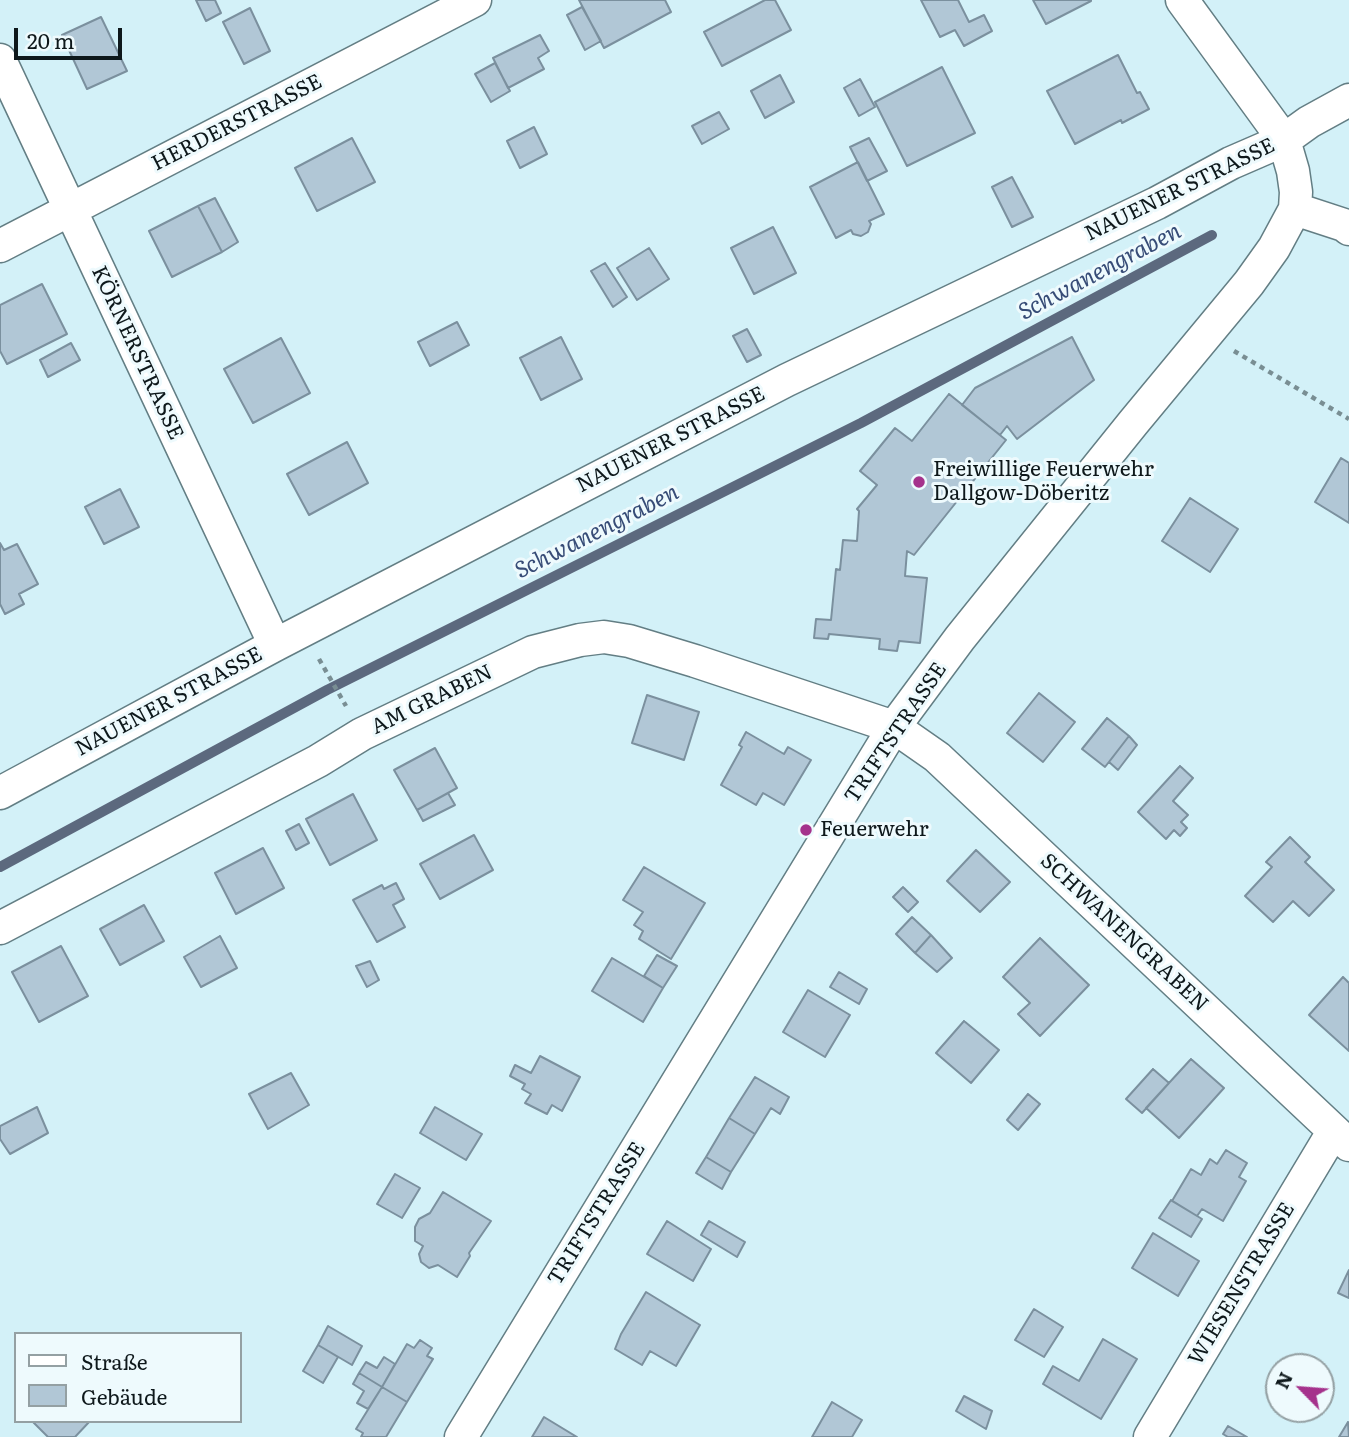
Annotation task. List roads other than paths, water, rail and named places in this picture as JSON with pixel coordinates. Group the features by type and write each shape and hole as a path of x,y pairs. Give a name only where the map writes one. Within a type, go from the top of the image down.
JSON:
{"street":[{"name":"HERDERSTRASSE","path":"0,246 475,0"},
{"path":"1182,0 1284,139 1293,171 1295,209 1349,229"},
{"name":"KÖRNERSTRASSE","path":"0,60 275,645"},
{"name":"NAUENER STRASSE","path":"0,793 275,645 786,380 1157,203 1230,163 1284,139 1349,100"},
{"name":"TRIFTSTRASSE","path":"461,1437 894,727 969,627 1249,283 1275,248 1295,209"},
{"name":"AM GRABEN","path":"0,928 305,768 362,734 533,652 580,639 604,637 629,641 894,727"},
{"name":"SCHWANENGRABEN","path":"894,727 937,757 1341,1139"},
{"name":"WIESENSTRASSE","path":"1150,1437 1341,1139"}],"waterway":[{"name":"Schwanengraben","path":"0,867 327,690 861,423 1212,235"}],"place":[{"name":"Freiwillige Feuerwehr Dallgow-Döberitz","path":"919,482"},
{"name":"Feuerwehr","path":"806,830"}]}
